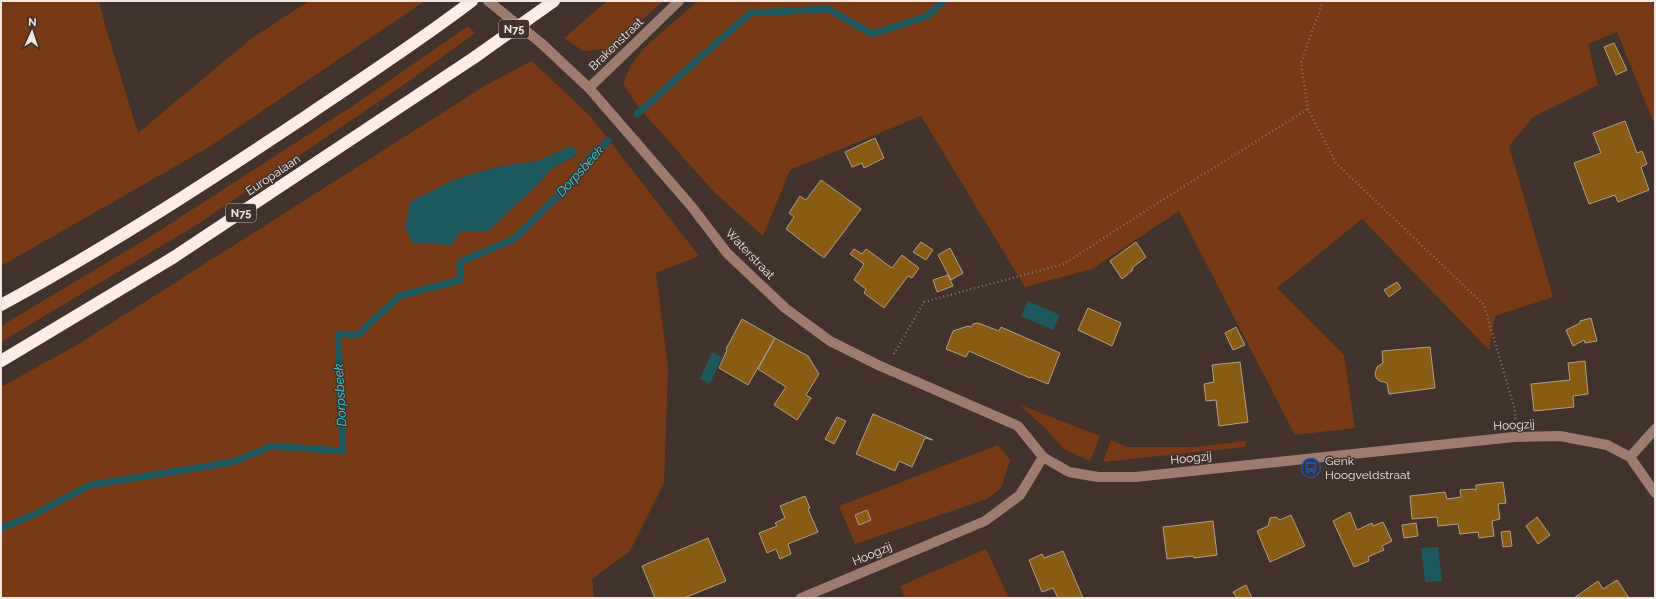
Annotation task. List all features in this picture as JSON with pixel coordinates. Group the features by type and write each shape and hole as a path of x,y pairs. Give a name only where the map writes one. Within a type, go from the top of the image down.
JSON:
{"highway":[{"path":"1,305 38,285 215,178 439,27 472,1"},
{"name":"Europalaan","path":"1,361 174,257 475,57 554,1"}],"street":[{"name":"Waterstraat","path":"488,1 541,43 589,88 692,207 727,253 785,308 830,341 886,368 1018,426 1044,457"},
{"name":"Brakenstraat","path":"589,88 679,1"},
{"path":"1655,429 1630,457 1655,493"},
{"name":"Hoogzij","path":"800,598 985,521 1020,495 1044,457 1069,472 1098,477 1135,477 1514,437 1560,436 1607,445 1630,457"}],"path":[{"path":"1323,1 1301,63 1308,109 1336,163 1484,305 1515,410"},
{"path":"886,368 924,302 1064,264 1167,197 1308,109"}],"shaded area":[{"path":"1,1 99,1 138,133 252,38 309,1 425,1 209,147 1,266"},
{"path":"607,1 663,1 610,49 583,51 564,38"},
{"path":"698,1 1652,1 1655,8 1655,126 1617,32 1588,44 1598,85 1533,117 1509,146 1553,297 1495,316 1489,350 1362,219 1277,288 1344,355 1355,428 1295,435 1179,211 1092,269 1025,287 921,116 790,170 763,236 714,192 641,110 623,84 631,65 645,47"},
{"path":"468,26 475,33 405,84 195,226 1,342 1,326 148,238 354,105"},
{"path":"532,61 591,117 699,256 656,273 668,368 664,483 630,551 592,579 594,598 1,598 1,387 77,345 486,85","holes":["571,146 577,155 551,169 535,187 512,208 460,231 453,180 496,167 538,161"]},
{"path":"1020,405 1100,436 1090,461 1064,449 1046,429"},
{"path":"1111,440 1127,447 1194,447 1246,441 1245,447 1103,462"},
{"path":"998,445 1010,460 1001,488 987,499 855,544 839,506"},
{"path":"986,549 1009,598 905,598 900,586"}],"water":[{"path":"571,146 578,154 551,169 535,187 487,232 460,232 452,245 413,243 405,228 410,202 453,180 496,167 538,161"},
{"path":"1028,301 1060,315 1053,330 1021,316"},
{"path":"712,352 722,357 710,384 700,379"},
{"path":"1438,547 1442,581 1425,582 1421,548"}],"building":[{"path":"1614,43 1627,70 1616,75 1604,47"},
{"path":"1625,121 1637,153 1642,151 1647,164 1641,167 1649,190 1618,202 1615,195 1589,204 1574,163 1601,153 1593,133"},
{"path":"875,138 884,158 864,168 862,163 852,167 845,152"},
{"path":"821,180 861,209 824,258 786,229 794,217 789,213 800,196 806,200"},
{"path":"921,242 933,250 926,260 913,252"},
{"path":"1136,242 1146,257 1132,268 1133,270 1122,279 1110,261"},
{"path":"950,248 963,273 951,280 938,255"},
{"path":"854,249 862,254 866,249 892,268 902,255 919,268 912,278 908,276 884,308 864,293 866,289 854,280 864,264 850,254"},
{"path":"948,275 953,286 937,292 933,280"},
{"path":"1397,282 1401,288 1389,297 1384,290"},
{"path":"1088,308 1121,323 1112,346 1078,330"},
{"path":"1591,318 1597,341 1585,343 1584,340 1573,346 1566,330 1580,323 1580,321"},
{"path":"742,319 775,338 748,385 719,368 727,350 726,349"},
{"path":"978,323 999,331 1001,327 1060,353 1048,384 1031,377 1030,378 969,351 966,357 946,349 953,331 968,326 971,327 973,324"},
{"path":"1236,327 1245,345 1233,350 1225,333"},
{"path":"775,338 808,356 819,374 806,395 811,398 797,420 774,405 786,387 758,369"},
{"path":"1430,347 1435,388 1389,394 1387,383 1376,378 1375,374 1377,367 1383,363 1382,351"},
{"path":"1585,361 1588,394 1573,396 1574,407 1534,411 1531,384 1570,380 1568,363"},
{"path":"1240,362 1248,422 1219,426 1216,400 1206,401 1204,384 1214,382 1212,365"},
{"path":"873,414 933,440 925,438 912,467 899,461 895,471 856,454"},
{"path":"837,417 846,421 834,444 825,439"},
{"path":"1503,482 1506,503 1498,504 1500,519 1492,521 1494,536 1479,538 1478,532 1460,534 1458,524 1438,526 1437,517 1412,519 1410,496 1445,492 1447,499 1461,497 1460,490 1476,490 1476,485"},
{"path":"805,496 810,508 808,509 818,532 788,544 791,554 780,559 776,549 767,553 759,533 777,526 775,523 785,518 780,506"},
{"path":"867,510 871,520 859,525 855,515"},
{"path":"1350,512 1357,530 1372,523 1373,526 1383,522 1392,541 1382,546 1384,550 1368,557 1369,561 1354,567 1333,521"},
{"path":"1291,515 1305,546 1270,562 1257,531 1268,526 1270,518 1276,517 1280,520"},
{"path":"1537,517 1550,535 1538,544 1526,526"},
{"path":"1213,521 1217,555 1167,559 1163,527"},
{"path":"1416,523 1418,536 1404,538 1402,525"},
{"path":"1510,531 1512,546 1503,547 1501,532"},
{"path":"708,538 726,581 684,598 655,598 642,566"},
{"path":"1063,551 1083,598 1058,598 1053,588 1042,592 1029,560 1042,554 1044,558"},
{"path":"1617,580 1629,598 1574,598 1598,581 1603,589"},
{"path":"1246,585 1252,598 1237,598 1233,592"}],"waterway":[{"name":"Dorpsbeek","path":"637,114 750,13 828,9 872,34 928,16 943,1"},
{"name":"Dorpsbeek","path":"1,528 33,515 90,485 233,462 272,446 343,451 338,334 358,335 399,296 460,280 460,262 514,239 569,185 592,155 608,141"}],"place":[{"name":"Genk Hoogveldstraat","path":"1311,468"}]}
